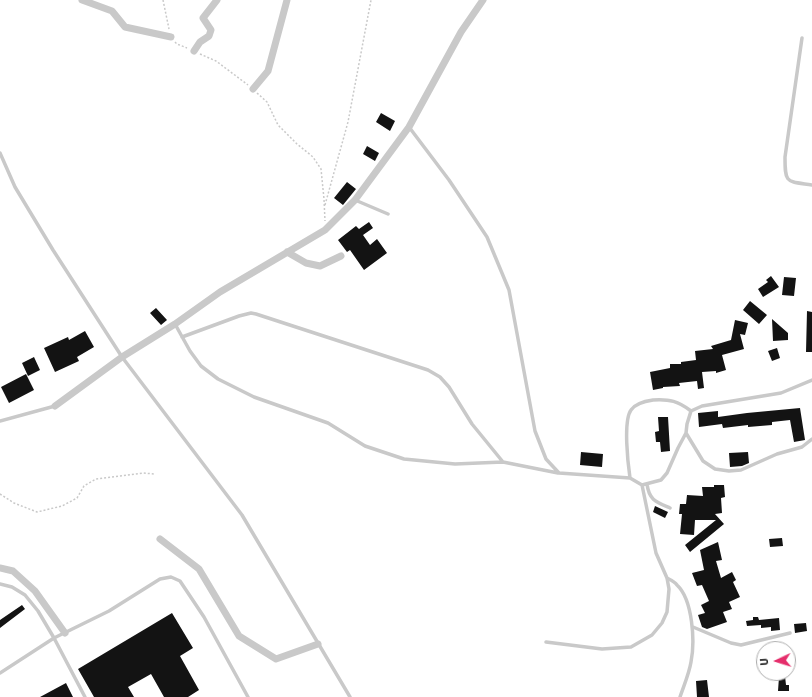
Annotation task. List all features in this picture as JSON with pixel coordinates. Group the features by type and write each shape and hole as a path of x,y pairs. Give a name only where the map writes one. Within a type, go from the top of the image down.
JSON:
{"street":[{"path":"82,0 112,11 125,27 171,37"},
{"path":"194,51 200,42 208,36 211,30 203,18 217,0"},
{"path":"254,89 268,71 287,0"},
{"path":"54,406 122,357 175,324 220,292 325,230 355,200 409,126 462,32 483,0"},
{"path":"287,252 306,264 320,266 341,256"},
{"path":"160,539 199,569 239,636 276,659 318,644"},
{"path":"0,568 13,571 35,591 65,633"}],"lane":[{"path":"802,38 785,157 785,175 789,180 812,185"},
{"path":"409,126 449,180 487,237 509,290 535,431 546,459 559,474"},
{"path":"0,153 15,187 53,250 122,357 242,515 350,697"},
{"path":"355,200 388,214"},
{"path":"182,337 251,313 428,370 440,377 449,386 472,424 503,462"},
{"path":"175,324 190,351 201,366 218,379 254,397 328,423 365,446 404,459 455,464 503,462 559,474 630,478 644,484 660,480 667,473 686,433 691,411 702,406 781,392 812,380"},
{"path":"630,478 627,426 628,417 631,410 649,400 671,400 681,404 691,411"},
{"path":"0,421 54,406"},
{"path":"686,433 703,461 715,469 729,472 741,470 777,454 802,447 812,439"},
{"path":"644,484 654,501 670,508"},
{"path":"546,642 602,649 631,647 652,635 662,623 667,612 669,589 667,578 656,553 644,484"},
{"path":"0,673 54,638 109,610 160,579 166,577 176,578 180,581 204,617 248,697"},
{"path":"667,578 678,585 685,595 690,609 693,627 692,661 680,697"},
{"path":"0,584 12,587 25,595 38,611 85,697"},
{"path":"693,627 731,643 741,645 790,632"}],"path":[{"path":"163,0 171,37 177,44 216,61 254,89 267,102 278,125 297,144 313,157 321,169 325,230"},
{"path":"324,207 348,122 371,0"},
{"path":"0,494 14,503 37,512 62,506 77,498 84,486 96,479 143,473 154,474"}],"building":[{"path":"381,113 395,121 390,131 376,122"},
{"path":"367,146 379,153 375,161 363,154"},
{"path":"347,182 356,189 343,205 334,198"},
{"path":"369,222 373,228 363,235 370,245 377,239 387,253 364,270 350,250 347,252 338,240 356,226 359,229"},
{"path":"771,276 779,287 763,297 758,289 768,282 766,280"},
{"path":"784,277 796,278 794,296 782,295"},
{"path":"750,301 767,315 759,324 743,310"},
{"path":"156,308 167,320 161,325 150,313"},
{"path":"807,311 812,312 812,352 806,352"},
{"path":"772,319 788,333 788,340 773,341"},
{"path":"735,320 748,323 745,335 740,334 744,349 722,355 726,370 716,373 716,371 702,372 704,388 698,389 697,381 679,383 680,386 663,387 653,390 650,372 670,368 670,364 681,364 681,362 696,360 695,351 713,349 711,346 731,340"},
{"path":"85,331 94,347 77,357 79,361 55,372 44,348 68,337 69,340"},
{"path":"777,348 780,358 772,361 768,351"},
{"path":"34,357 40,370 28,376 22,363"},
{"path":"26,374 34,390 9,403 1,387"},
{"path":"800,408 805,440 794,442 790,420 772,422 772,425 748,427 748,425 723,428 722,424 699,427 698,413 718,411 718,417"},
{"path":"658,417 668,417 670,451 661,452 660,442 656,442 655,432 659,431"},
{"path":"581,452 603,454 602,467 580,465"},
{"path":"748,452 749,463 742,466 730,467 729,453"},
{"path":"714,485 724,485 725,497 721,498 722,513 715,514 724,524 690,552 685,545 716,520 695,520 694,535 680,534 682,514 679,514 680,504 686,504 687,495 703,496 702,487 714,487"},
{"path":"655,506 668,512 665,518 653,512"},
{"path":"782,538 783,546 770,547 769,539"},
{"path":"718,542 722,560 716,561 721,578 732,572 736,580 733,582 740,597 729,602 732,609 723,612 727,622 707,629 702,627 698,615 705,613 701,605 709,601 702,585 697,586 692,573 704,570 700,550"},
{"path":"22,605 25,609 0,628 0,620"},
{"path":"172,613 193,648 180,656 199,690 188,697 164,697 151,674 128,687 134,697 94,697 78,669"},
{"path":"753,617 758,617 759,620 779,618 780,630 771,631 771,627 761,628 761,625 747,626 746,621 753,620"},
{"path":"806,623 807,631 795,633 794,624"},
{"path":"707,680 709,697 697,697 696,681"},
{"path":"779,681 786,681 786,685 789,685 789,691 778,691"},
{"path":"66,683 73,697 40,697"}]}
